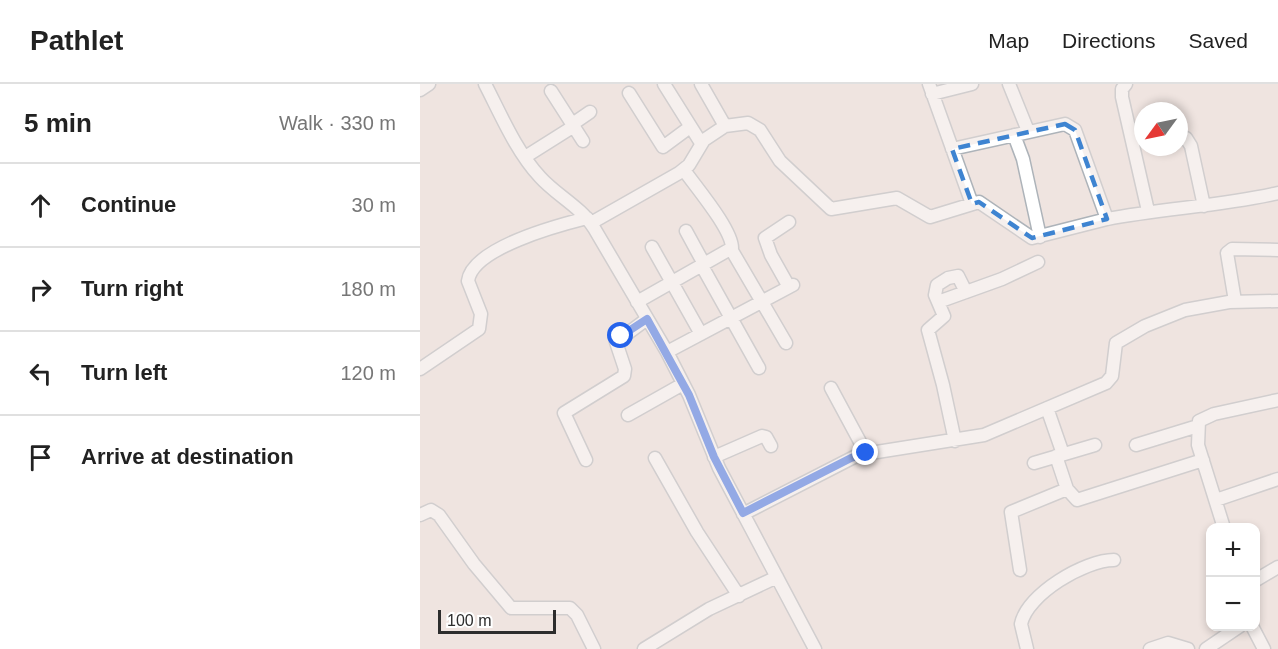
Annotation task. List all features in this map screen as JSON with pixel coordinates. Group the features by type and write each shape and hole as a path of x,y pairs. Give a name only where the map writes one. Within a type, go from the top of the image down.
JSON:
{"street":[{"path":"420,90 429,84"},
{"path":"485,84 525,157 545,182 589,220 667,352 714,457 815,649"},
{"path":"664,84 700,143"},
{"path":"702,84 725,126"},
{"path":"972,84 931,89 972,204"},
{"path":"1010,84 1028,131"},
{"path":"1126,84 1122,92 1134,130"},
{"path":"551,91 583,141"},
{"path":"629,93 663,147 690,127"},
{"path":"525,157 591,112"},
{"path":"420,369 479,329 481,314 468,281 473,269 502,248 524,237 589,220 684,170 700,143 725,126 748,123 760,130 780,161 831,208 897,198 930,217 979,202 1032,238 1148,211 1237,202 1278,193"},
{"path":"952,149 1060,123 1075,130 1107,219"},
{"path":"1014,135 1023,159 1040,237"},
{"path":"1188,141 1204,206"},
{"path":"1140,156 1148,211"},
{"path":"684,170 721,224 731,242 731,249 786,343"},
{"path":"667,352 791,286 771,255 765,238 789,222"},
{"path":"686,231 730,318 759,368"},
{"path":"652,247 701,334"},
{"path":"637,302 731,249"},
{"path":"1235,301 1227,253 1232,249 1278,250"},
{"path":"938,302 1038,262"},
{"path":"955,441 944,385 928,332 929,328 944,316 938,302 936,287 951,277 960,278 966,292"},
{"path":"743,513 851,458 866,453 984,435 1109,382 1112,376 1116,343 1125,336 1185,310 1235,301 1278,301"},
{"path":"586,460 564,413 624,376 625,369 616,342 647,319"},
{"path":"628,415 683,384"},
{"path":"831,388 866,453"},
{"path":"1223,523 1198,444 1198,426 1201,418 1278,400"},
{"path":"1047,408 1067,489 1074,499 1081,500 1203,460"},
{"path":"1136,445 1198,426"},
{"path":"714,457 762,436 766,437 771,446"},
{"path":"1034,463 1095,445"},
{"path":"655,458 697,532 739,596"},
{"path":"1216,500 1278,479"},
{"path":"1020,570 1011,512 1067,489"},
{"path":"420,515 431,510 439,514 474,564 512,608 570,608 577,615 594,649"},
{"path":"1027,649 1021,624 1031,605 1076,571 1094,562 1114,560"},
{"path":"1260,578 1278,567"},
{"path":"644,649 709,609 777,577"},
{"path":"1206,649 1234,631"},
{"path":"1254,631 1264,649"},
{"path":"1150,649 1168,643 1188,649"}],"highlighted area":[{"path":"1065,124 1075,130 1107,219 1032,238 979,202 972,204 952,149"}],"route":[{"path":"621,336 647,319 689,395 714,457 743,513 851,458 866,453"}]}
